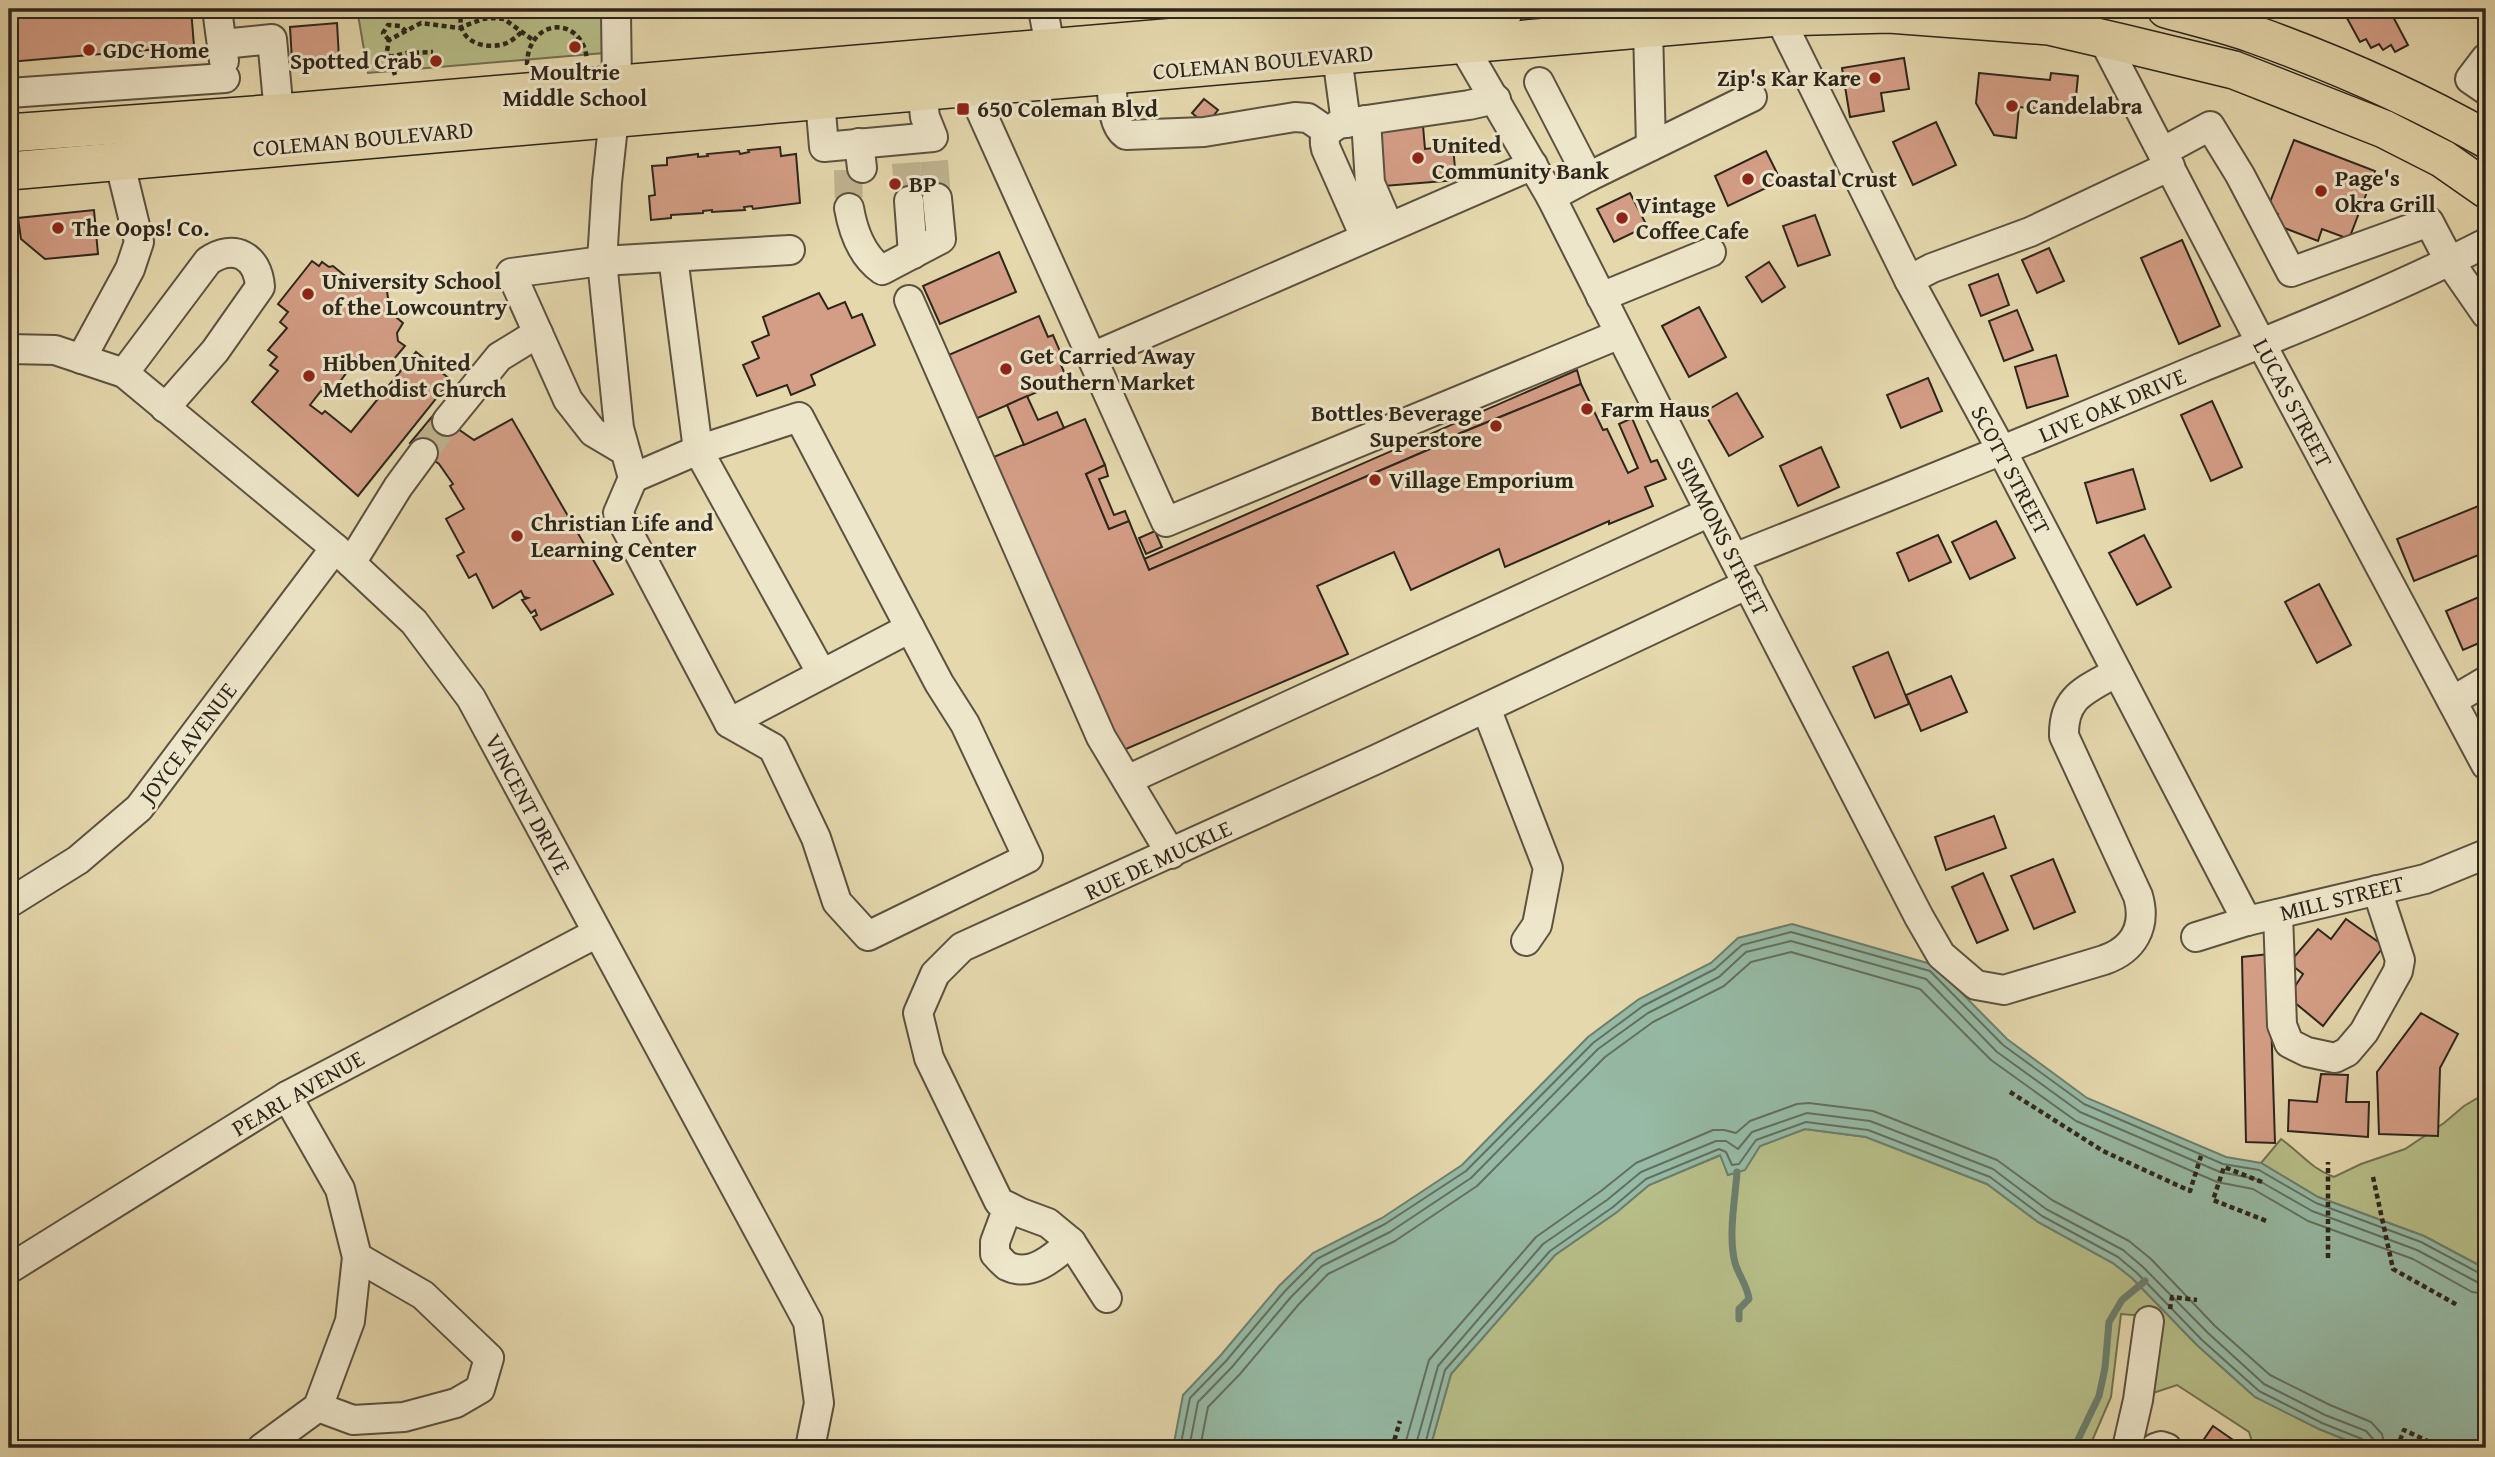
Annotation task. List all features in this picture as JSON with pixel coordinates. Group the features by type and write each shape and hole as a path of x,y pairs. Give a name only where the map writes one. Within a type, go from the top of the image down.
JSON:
{"main road":[{"name":"COLEMAN BOULEVARD","path":"9,133 279,113 615,101 820,100 1337,56 1505,9"},
{"path":"2166,9 2251,33 2310,56 2436,111 2485,141 2469,150 2457,150 2443,159"},
{"name":"COLEMAN BOULEVARD","path":"9,171 615,101 851,64 1050,47 1451,22 1648,29 1889,12 2049,26 2234,70 2384,129 2443,159 2486,189"},
{"path":"2113,41 2139,23 2148,23 2291,64 2302,62 2310,56"},
{"path":"9,155 25,148 181,132 228,117"}],"street":[{"path":"217,9 223,44 228,117"},
{"path":"618,9 615,101 602,261 619,428 633,478 618,513 729,723 773,748 816,838 837,902 868,936 1028,858 965,724 939,683 799,417 698,450 633,478"},
{"path":"1043,9 1050,47"},
{"name":"SCOTT STREET","path":"1779,18 1909,280 2002,451 2247,921"},
{"name":"SIMMONS STREET","path":"1451,22 1551,197 1710,512 1941,955 1976,985 2004,990"},
{"path":"1648,29 1651,146"},
{"path":"223,44 272,39 279,113"},
{"name":"LUCAS STREET","path":"2113,41 2166,159 2486,765"},
{"path":"1337,56 1346,125 1370,183 1377,232"},
{"path":"2486,58 2470,79 2486,90"},
{"path":"1111,75 1116,120 1119,130 1126,135 1204,132 1296,117 1346,125 1496,99"},
{"path":"9,93 225,78"},
{"path":"1539,82 1588,177"},
{"path":"970,87 1166,522 1620,334"},
{"path":"820,100 824,147 854,157 934,149 925,117 922,91"},
{"path":"1551,197 1752,97"},
{"path":"1346,125 1323,139 1326,149 1377,232"},
{"path":"1909,280 1932,268 2030,232 2166,159 2210,126 2240,175 2291,272 2429,222 2449,262 2485,311"},
{"path":"80,359 130,269 139,242 119,160"},
{"path":"1092,357 1533,164"},
{"path":"857,207 857,236 869,261 881,270 941,239 937,198"},
{"path":"909,201 913,254"},
{"name":"LIVE OAK DRIVE","path":"1734,558 2002,451 2261,343 2449,262 2486,243"},
{"path":"625,451 593,432 568,400 511,273 602,261 790,250"},
{"path":"124,373 208,261 220,253 235,252 253,262 259,275 260,287 215,351 165,408"},
{"path":"1601,297 1711,252"},
{"path":"673,257 698,450 822,674"},
{"path":"909,300 1101,737 1171,854"},
{"path":"447,421 499,357 538,333"},
{"name":"VINCENT DRIVE","path":"9,349 55,350 124,373 343,555 414,622 471,698 808,1322 819,1403 810,1448"},
{"name":"JOYCE AVENUE","path":"9,903 78,860 139,808 423,453"},
{"path":"1127,780 1710,512"},
{"name":"RUE DE MUCKLE","path":"1008,1207 999,1202 929,1058 918,1013 935,974 962,947 1171,854 1748,584"},
{"path":"729,723 910,628"},
{"path":"1970,1002 2119,955 2136,935 2142,910 2138,896 2064,736 2064,720 2076,695 2117,672"},
{"path":"2452,701 2486,681"},
{"path":"1486,708 1548,868 1537,925 1526,941"},
{"name":"MILL STREET","path":"2196,937 2247,921 2425,879 2486,854"},
{"path":"2278,914 2282,1025 2289,1043 2306,1052 2335,1058 2347,1052 2364,1032 2398,971 2400,960 2377,890"},
{"name":"PEARL AVENUE","path":"9,1269 287,1096 597,933"},
{"path":"262,1448 318,1407 350,1321 357,1257 340,1189 287,1096"},
{"path":"1071,1242 1050,1261 1027,1270 1007,1266 995,1254 995,1242 1008,1207 1048,1223 1071,1242 1107,1298"},
{"path":"318,1407 353,1420 404,1417 456,1403 480,1389 489,1357 423,1295 357,1257"},
{"path":"2127,1448 2138,1400 2149,1321"},
{"path":"2155,1448 2167,1448"}],"path":[{"path":"461,9 461,28 466,36 486,46 504,44 523,31"},
{"path":"389,40 421,23 461,28 483,19 494,18 504,19 533,40"},
{"path":"389,40 383,33 388,25 400,26 406,31"},
{"path":"527,65 527,51 539,33 561,27 570,30 585,46 587,60"},
{"path":"389,40 387,51 395,76"},
{"path":"389,57 433,52"},
{"path":"2010,1091 2103,1151 2190,1191 2201,1156"},
{"path":"2329,1162 2329,1258"},
{"path":"2262,1182 2224,1167 2213,1200 2269,1222"},
{"path":"2373,1177 2393,1269 2459,1306"},
{"path":"1392,1448 1400,1420"},
{"path":"2396,1448 2404,1430 2440,1447"}],"green space":[{"path":"357,9 609,9 604,53 368,73"},
{"path":"2486,1093 2486,1269 2424,1236 2318,1197 2261,1163 2281,1139 2312,1165 2334,1177 2361,1164 2405,1149"},
{"path":"1805,1129 1866,1137 1987,1184 2038,1222 2113,1263 2132,1278 2197,1345 2255,1397 2319,1429 2366,1448 2254,1448 2249,1432 2177,1385 2150,1394 2158,1317 2121,1314 2111,1397 2089,1448 1430,1448 1451,1374 1555,1255 1617,1212 1649,1185 1721,1155 1728,1175 1744,1170 1760,1146"}],"water":[{"path":"1792,924 1934,965 2007,1039 2087,1098 2226,1157 2261,1163 2318,1197 2424,1236 2486,1269 2486,1448 2366,1448 2319,1429 2255,1397 2197,1345 2132,1278 2113,1263 2038,1222 1987,1184 1866,1137 1805,1129 1760,1146 1745,1170 1728,1175 1720,1155 1649,1185 1617,1212 1555,1255 1451,1374 1430,1448 1173,1448 1183,1395 1279,1286 1313,1253 1382,1218 1462,1165 1588,1037 1639,999 1711,963 1738,938"}],"building":[{"path":"9,9 191,9 194,46 9,62"},
{"path":"2342,9 2389,9 2408,45 2395,52 2391,45 2383,50 2379,44 2371,48 2366,39 2360,42"},
{"path":"337,23 339,58 292,61 290,27"},
{"name":"Zip's Kar Kare","path":"1904,58 1909,89 1881,93 1884,111 1850,117 1842,68"},
{"name":"Candelabra","path":"1979,73 2050,80 2051,73 2078,76 2075,107 2046,104 2046,110 2019,107 2016,138 1994,135 1976,103"},
{"path":"1204,99 1218,110 1206,125 1192,113"},
{"path":"1936,122 1956,165 1913,185 1893,142"},
{"name":"United Community Bank","path":"1423,126 1425,149 1453,146 1456,180 1384,186 1380,130"},
{"name":"Page's Okra Grill","path":"2294,140 2375,171 2349,239 2322,229 2318,241 2274,224 2278,214 2267,210"},
{"path":"780,147 781,156 796,154 800,203 753,209 752,206 744,207 745,210 703,211 651,220 649,196 655,195 652,166 667,165 667,158 739,151 740,154 749,152 748,150"},
{"name":"Coastal Crust","path":"1766,151 1781,181 1728,206 1715,176"},
{"name":"Vintage Coffee Cafe","path":"1630,193 1647,226 1614,242 1597,209"},
{"name":"The Oops! Co.","path":"94,210 98,254 45,259 21,239 18,218"},
{"path":"1815,215 1830,255 1798,266 1783,226"},
{"path":"2182,240 2220,326 2179,344 2141,258"},
{"path":"2049,248 2064,281 2037,293 2022,260"},
{"path":"999,252 1016,292 940,324 923,286"},
{"name":"Hibben United Methodist Church","path":"312,261 319,266 322,262 329,267 333,266 349,279 369,277 387,291 390,312 403,323 397,333 398,341 405,346 389,365 377,358 369,367 357,358 329,397 321,391 310,405 322,414 325,411 351,432 416,352 451,380 358,496 252,402 278,371 270,365 277,357 268,350 287,328 280,322 288,312 278,304"},
{"path":"1769,262 1785,287 1762,302 1746,277"},
{"path":"1998,274 2009,305 1981,316 1969,285"},
{"path":"819,293 828,309 845,302 852,318 862,314 875,345 811,375 815,385 791,395 787,385 757,396 743,365 759,358 752,342 769,335 763,317"},
{"path":"1699,307 1726,357 1689,377 1662,326"},
{"path":"2017,310 2033,350 2004,361 1989,321"},
{"name":"Get Carried Away Southern Market","path":"1039,316 1048,337 1053,335 1062,356 1058,358 1067,379 973,420 944,357"},
{"path":"2056,355 2068,396 2027,408 2015,367"},
{"path":"1577,370 1581,384 1451,437 1451,440 1149,570 1144,559"},
{"path":"1928,378 1942,411 1901,428 1887,395"},
{"path":"1581,384 1628,473 1638,468 1619,424 1632,418 1651,462 1657,460 1666,479 1645,487 1653,506 1609,524 1609,521 1505,567 1499,549 1411,590 1394,552 1317,586 1348,654 1119,752 989,459 1085,419 1105,465 1086,474 1109,529 1129,521 1149,570 1451,440 1451,437"},
{"path":"1737,393 1763,437 1729,456 1704,412"},
{"path":"1027,396 1038,420 1057,412 1064,428 1024,445 1007,405"},
{"path":"2212,401 2242,467 2211,481 2181,415"},
{"name":"Christian Life and Learning Center","path":"435,413 474,440 512,419 613,594 541,630 533,617 537,615 535,610 531,613 522,600 528,598 524,597 521,591 493,608 476,574 469,578 457,556 464,552 446,519 464,509 450,486 453,484 439,464 410,443"},
{"path":"1821,447 1839,487 1798,506 1780,466"},
{"path":"1105,465 1108,476 1099,479 1114,515 1125,511 1129,521 1109,529 1086,474"},
{"path":"2133,469 2145,509 2097,523 2085,483"},
{"path":"2486,503 2486,552 2414,581 2397,539"},
{"path":"1996,521 2015,558 1970,579 1952,542"},
{"path":"1155,531 1162,547 1146,554 1139,538"},
{"path":"1938,535 1951,562 1909,581 1897,553"},
{"path":"2144,535 2171,587 2137,605 2109,553"},
{"path":"2319,584 2351,645 2317,663 2285,602"},
{"path":"2486,594 2486,640 2463,650 2446,611"},
{"path":"1888,652 1909,704 1875,718 1853,667"},
{"path":"1951,676 1967,712 1921,731 1906,695"},
{"path":"1994,816 2006,848 1946,870 1935,837"},
{"path":"2053,859 2075,912 2034,929 2011,876"},
{"path":"1983,873 2008,930 1977,943 1952,887"},
{"path":"2346,919 2384,946 2323,1026 2288,997 2303,974 2289,963 2318,929 2331,939"},
{"path":"2269,954 2275,1143 2246,1142 2242,957"},
{"path":"2421,1013 2458,1034 2440,1068 2438,1136 2379,1134 2377,1072"},
{"path":"2321,1074 2348,1075 2346,1102 2369,1102 2368,1137 2288,1131 2289,1100 2317,1102"},
{"path":"2213,1426 2236,1442 2232,1448 2198,1448"}],"waterway":[{"path":"1737,1172 1733,1252 1749,1299 1739,1309 1739,1319"},
{"path":"2074,1448 2099,1396 2105,1368 2109,1322 2122,1300 2145,1281"}],"tunnel":[{"path":"934,161 937,198"},
{"path":"906,163 909,201"},
{"path":"848,170 849,208"},
{"path":"423,453 447,421"}],"place":[{"name":"Moultrie Middle School","path":"575,47"},
{"name":"GDC Home","path":"89,50"},
{"name":"Spotted Crab","path":"436,61"},
{"name":"Zip's Kar Kare","path":"1875,78"},
{"name":"Candelabra","path":"2012,106"},
{"name":"650 Coleman Blvd","path":"963,109"},
{"name":"United Community Bank","path":"1418,158"},
{"name":"Coastal Crust","path":"1748,179"},
{"name":"BP","path":"895,184"},
{"name":"Page's Okra Grill","path":"2321,191"},
{"name":"Vintage Coffee Cafe","path":"1622,218"},
{"name":"The Oops! Co.","path":"58,228"},
{"name":"University School of the Lowcountry","path":"308,294"},
{"name":"Get Carried Away Southern Market","path":"1006,369"},
{"name":"Hibben United Methodist Church","path":"309,376"},
{"name":"Farm Haus","path":"1587,409"},
{"name":"Bottles Beverage Superstore","path":"1496,426"},
{"name":"Village Emporium","path":"1375,480"},
{"name":"Christian Life and Learning Center","path":"517,536"}]}
